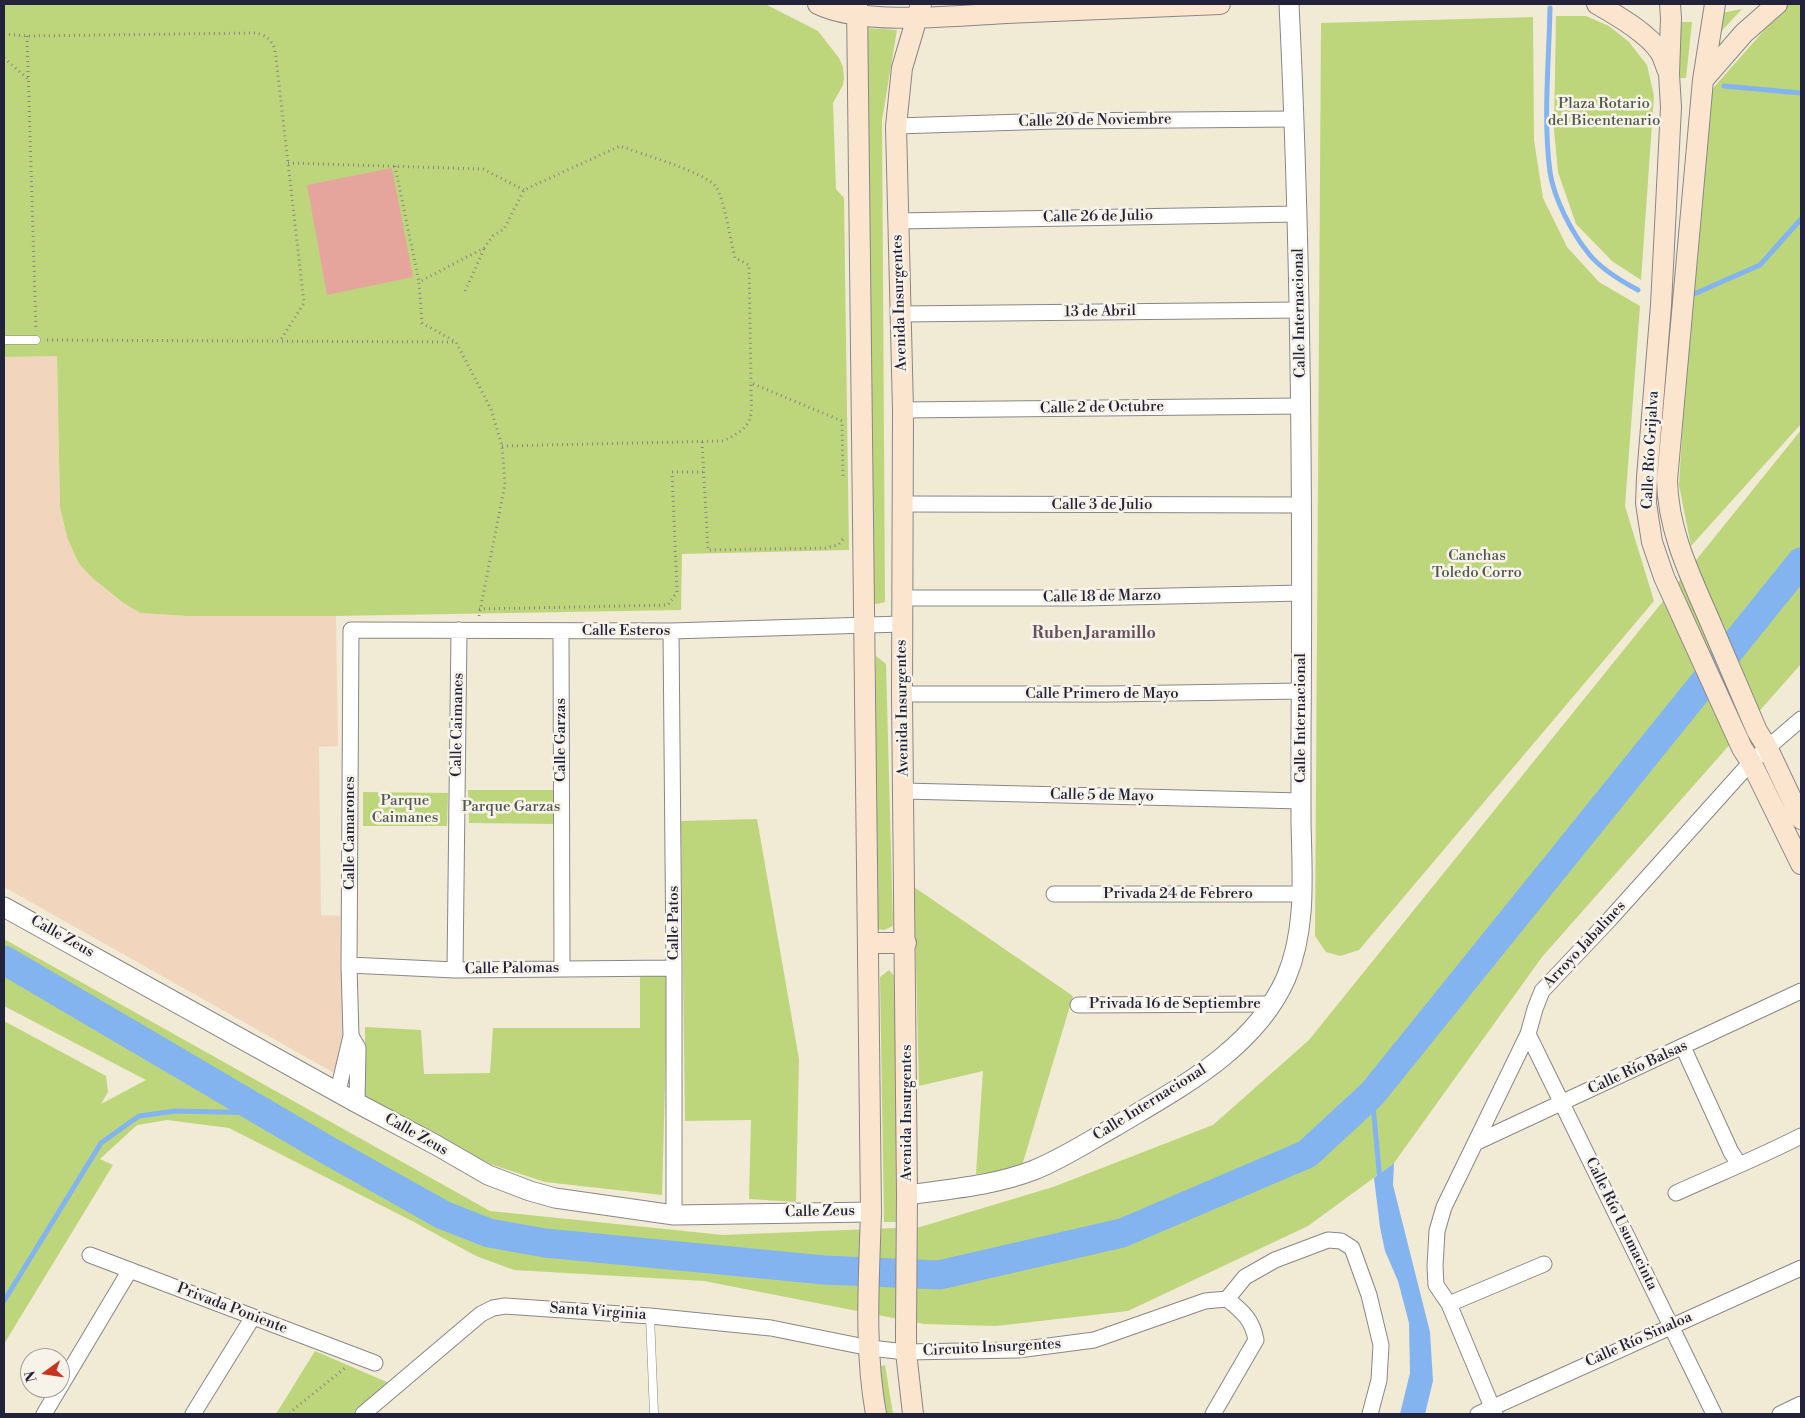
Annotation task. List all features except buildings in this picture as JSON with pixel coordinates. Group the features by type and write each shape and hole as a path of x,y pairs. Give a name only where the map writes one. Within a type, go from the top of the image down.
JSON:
{"main road":[{"path":"818,4 825,7 857,10 1220,4"},
{"path":"1597,4 1627,22 1648,40 1660,53 1669,74"},
{"name":"Calle Río Grijalva","path":"1670,4 1669,74 1671,107 1661,305 1646,503 1652,542 1664,578 1746,755 1801,864"},
{"name":"Calle Río Grijalva","path":"1715,4 1703,80 1667,480 1668,501 1671,519 1684,562 1762,739 1801,819"},
{"path":"1703,80 1744,33 1777,4"},
{"path":"857,10 871,1212 868,1328 873,1398 876,1414"},
{"name":"Avenida Insurgentes","path":"913,1414 906,1352 906,943 902,694 903,410 896,126 902,68 919,10"},
{"path":"868,944 906,943"}],"street":[{"name":"Calle Internacional","path":"907,1195 981,1185 1035,1170 1086,1144 1185,1085 1216,1061 1246,1035 1271,1004 1287,977 1297,942 1303,894 1301,801 1302,406 1298,214 1288,4"},
{"name":"Calle 20 de Noviembre","path":"896,126 1054,121 1294,119"},
{"name":"Calle 26 de Julio","path":"898,220 1298,214"},
{"name":"13 de Abril","path":"900,314 1300,310"},
{"name":"Calle 2 de Octubre","path":"903,410 1302,406"},
{"name":"Calle 3 de Julio","path":"903,504 1302,505"},
{"name":"Calle 18 de Marzo","path":"902,598 1082,598 1302,593"},
{"name":"Calle Esteros","path":"351,630 671,631 902,624"},
{"name":"Calle Camarones","path":"338,1091 351,1036 349,965 351,630"},
{"name":"Calle Caimanes","path":"455,970 459,630"},
{"name":"Calle Garzas","path":"561,631 562,969"},
{"name":"Calle Patos","path":"671,631 674,1215"},
{"name":"Calle Primero de Mayo","path":"902,694 1109,694 1302,691"},
{"name":"Arroyo Jabalines","path":"1494,1411 1449,1304 1436,1285 1437,1230 1444,1207 1528,1034 1534,1009 1542,991 1610,920 1746,755 1762,739 1801,719"},
{"name":"Calle 5 de Mayo","path":"904,791 1301,801"},
{"name":"Privada 24 de Febrero","path":"1054,894 1303,894"},
{"name":"Calle Zeus","path":"4,907 488,1175 530,1191 555,1198 674,1215 871,1212"},
{"name":"Calle Palomas","path":"349,965 455,970 674,968"},
{"name":"Calle Río Balsas","path":"1475,1143 1563,1104 1801,991"},
{"name":"Privada 16 de Septiembre","path":"1078,1004 1271,1004"},
{"name":"Calle Río Usumacinta","path":"1528,1034 1714,1414"},
{"name":"Calle Camarones","path":"351,1036 358,1048 357,1103"},
{"path":"1683,1047 1731,1152 1739,1164"},
{"path":"1676,1193 1739,1164 1765,1155 1801,1136"},
{"path":"1213,1414 1256,1340 1253,1326 1240,1310 1227,1299 1245,1278 1275,1260 1328,1240 1341,1241 1352,1248 1369,1296 1381,1345 1379,1380 1370,1414"},
{"name":"Privada Poniente","path":"90,1255 375,1363"},
{"path":"1449,1304 1544,1264"},
{"name":"Calle Río Sinaloa","path":"1478,1414 1494,1411 1671,1326 1801,1268"},
{"path":"44,1414 130,1270"},
{"name":"Circuito Insurgentes","path":"870,1348 906,1352 1018,1350 1094,1340 1204,1301 1227,1299"},
{"name":"Santa Virginia","path":"363,1414 481,1314 493,1308 505,1306 650,1316 771,1328 870,1348"},
{"path":"192,1414 253,1317"},
{"path":"1780,1414 1801,1404"}],"lane":[{"path":"4,340 36,340"},
{"path":"650,1316 654,1414"}],"path":[{"path":"4,34 27,36 255,33 265,34 271,40 275,49 304,303 279,341"},
{"path":"27,36 36,340 456,342"},
{"path":"4,58 28,79"},
{"path":"464,292 484,248 493,236 504,229 524,190 620,146 703,177 716,186 721,198 735,258 749,265 751,419 744,428 723,441 502,446"},
{"path":"288,163 484,169 524,190"},
{"path":"395,166 419,282 422,323 456,342 492,409 502,446 505,484 479,609 479,630"},
{"path":"419,282 484,248"},
{"path":"751,383 842,421 843,480"},
{"path":"702,442 708,550 825,548 838,545 844,539 844,529"},
{"path":"479,609 668,605 677,592 672,472 704,472"},
{"path":"290,1414 346,1367"}],"shaded area":[{"path":"57,355 60,507 67,537 78,562 90,576 122,603 140,613 187,616 336,616 338,746 319,747 321,915 340,916 343,1037 336,1074 4,887 4,357"}],"green space":[{"path":"4,4 765,4 818,31 839,58 843,67 844,78 843,85 833,103 836,189 844,198 849,550 682,554 681,610 336,616 187,616 140,613 123,603 90,576 78,562 67,537 60,507 57,356 4,357"},
{"path":"1787,4 1801,4 1801,424 1691,546 1679,485 1692,276 1708,94"},
{"path":"1742,9 1715,38 1716,14"},
{"name":"Plaza Rotario del Bicentenario","path":"1556,16 1586,16 1609,26 1629,42 1647,65 1654,96 1641,280 1612,261 1576,224 1558,172 1554,129"},
{"name":"Canchas Toledo Corro","path":"1533,17 1534,140 1543,198 1567,247 1599,282 1640,306 1625,506 1654,601 1359,950 1340,956 1326,952 1315,936 1321,23"},
{"path":"1679,22 1692,22 1686,78 1677,78"},
{"path":"866,28 897,30 882,120 885,602 877,604 867,602"},
{"path":"1801,430 1801,664 1542,957 1394,1163 1308,1226 1128,1311 996,1326 924,1324 704,1281 514,1270 476,1256 414,1222 229,1128 167,1120 137,1125 100,1159 113,1165 4,1344 4,1021 106,1076 108,1092 101,1104 146,1080 4,1006 4,939 490,1211 723,1235 920,1227 1053,1187 1213,1125 1309,1040"},
{"path":"876,656 886,664 893,926 884,930 873,928"},
{"name":"Parque Garzas","path":"468,790 553,790 553,824 469,823"},
{"name":"Parque Caimanes","path":"363,792 448,793 447,826 363,826"},
{"path":"757,819 799,1059 796,1202 749,1199 751,1120 685,1121 681,821"},
{"path":"914,887 1073,996 1021,1169 976,1174 983,1071 919,1086"},
{"path":"889,970 896,978 898,1222 884,1222 880,977"},
{"path":"668,974 662,1195 545,1182 490,1164 365,1097 365,1027 421,1030 424,1074 490,1073 493,1028 640,1028 640,975"},
{"path":"315,1351 389,1383 354,1414 276,1414"},
{"path":"885,1365 893,1414 881,1414 876,1368"}],"water":[{"path":"1394,1163 1393,1185 1430,1332 1433,1381 1425,1414 1400,1414 1410,1373 1409,1323 1398,1281 1385,1251 1374,1178"}],"waterway":[{"path":"1550,8 1547,131 1550,172 1555,193 1570,226 1589,254 1605,270 1638,290"},
{"path":"1724,86 1801,93"},
{"path":"1694,294 1760,265 1801,219"},
{"path":"4,960 329,1151 443,1215 489,1233 545,1243 824,1270 939,1275 1122,1233 1307,1154 1372,1094 1801,562"},
{"path":"1372,1094 1380,1181"},
{"path":"4,1301 101,1143 139,1116 176,1111 264,1113"}],"district":[{"name":"Ruben Jaramillo","path":"1094,634"}]}
